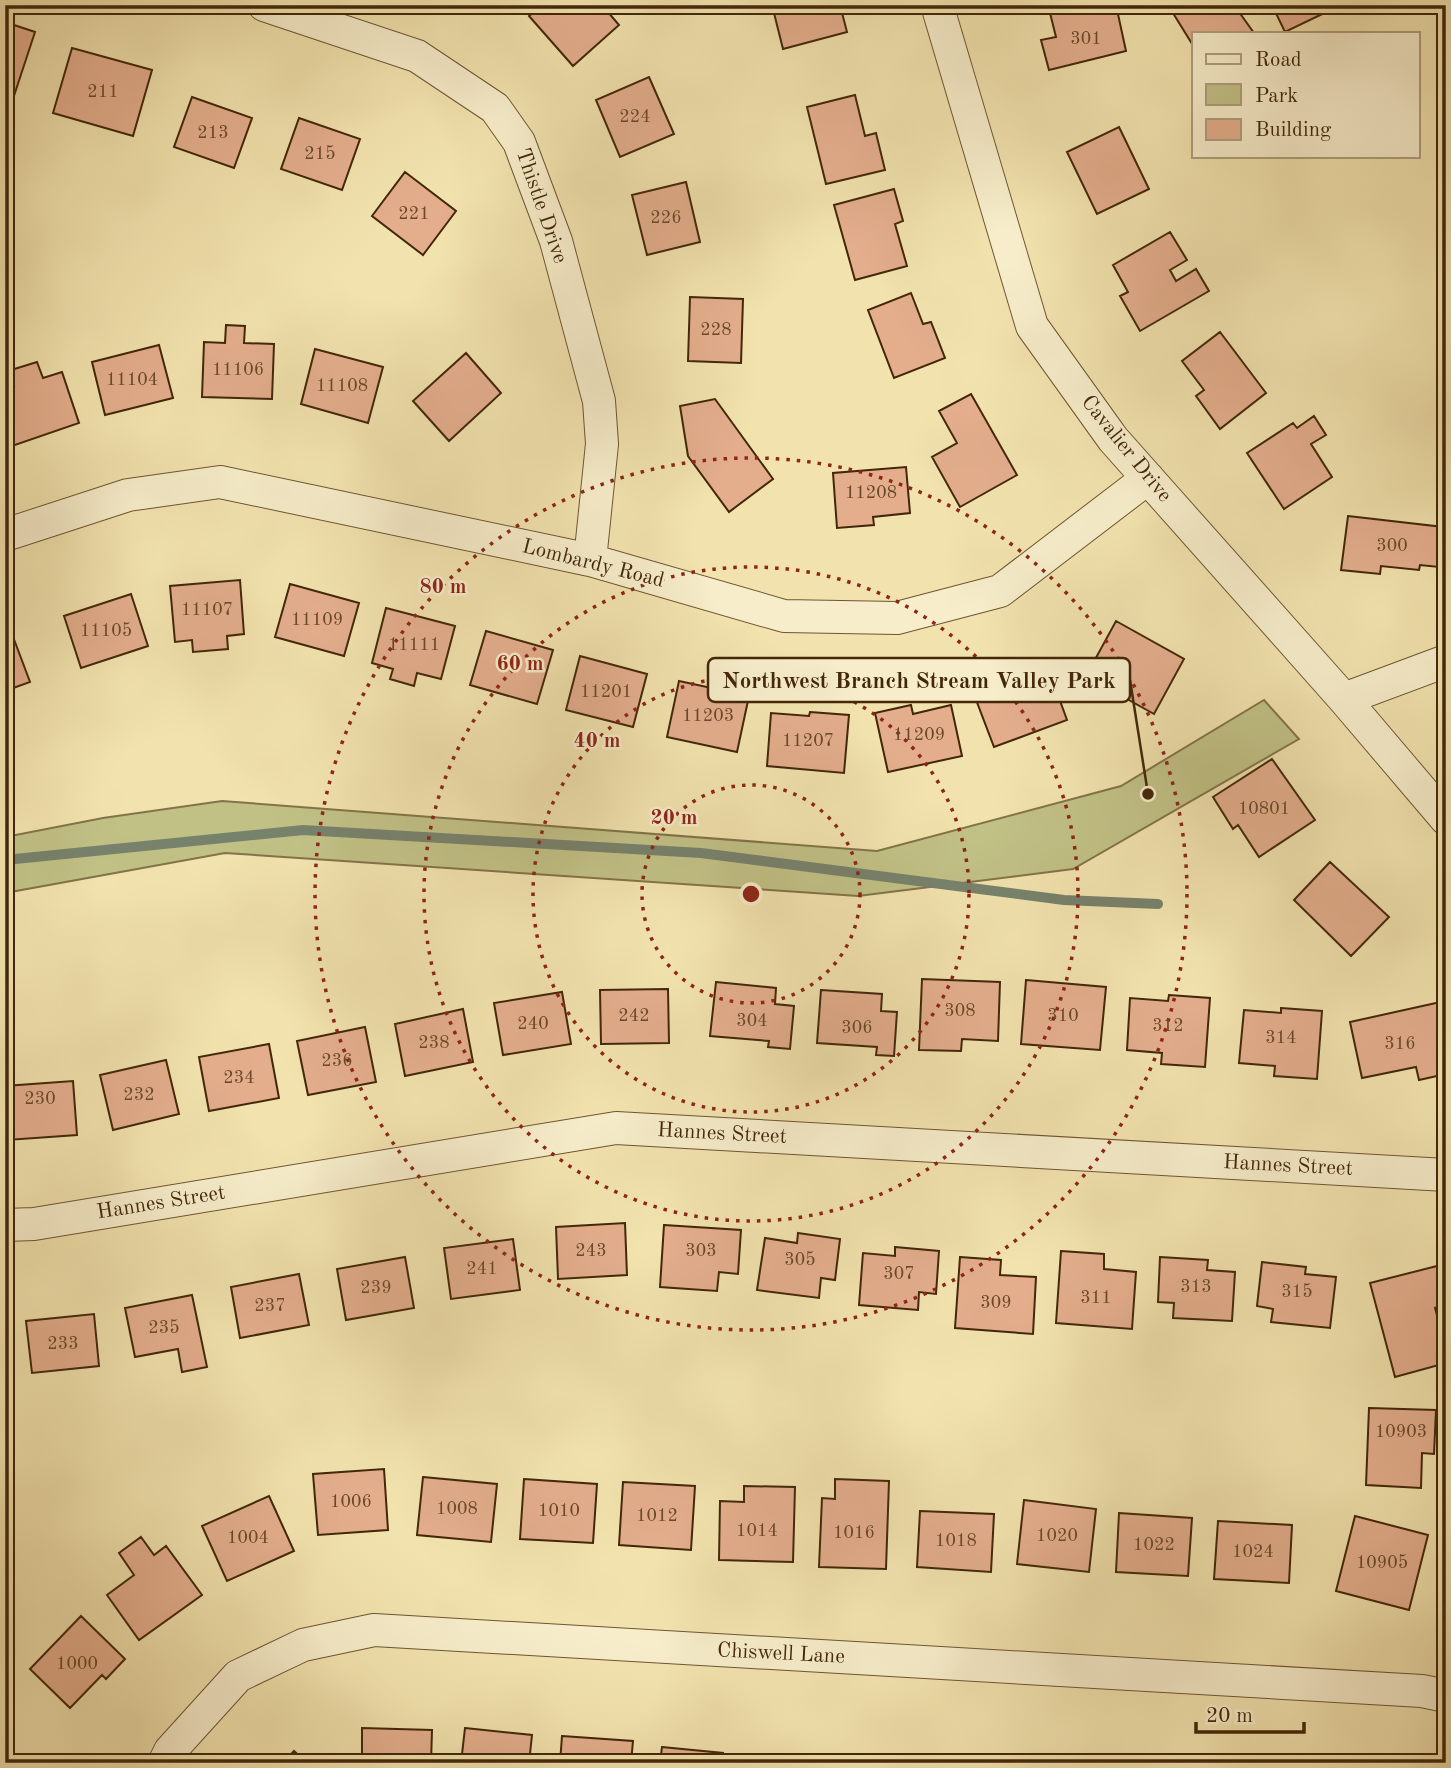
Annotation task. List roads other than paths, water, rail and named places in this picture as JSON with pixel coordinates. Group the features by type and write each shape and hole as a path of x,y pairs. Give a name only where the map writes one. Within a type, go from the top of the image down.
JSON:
{"street":[{"name":"Thistle Drive","path":"264,5 314,13 417,56 495,108 519,142 556,241 599,401 602,444 590,560"},
{"name":"Cavalier Drive","path":"937,5 1032,326 1113,439 1344,699 1446,819"},
{"name":"Lombardy Road","path":"5,535 128,495 220,482 590,560 784,616 897,618 1000,591 1148,478"},
{"path":"1344,699 1446,661"},
{"name":"Hannes Street","path":"5,1225 48,1222 616,1128 1446,1175"},
{"name":"Chiswell Lane","path":"164,1763 170,1751 238,1676 303,1645 374,1630 1422,1691 1446,1696"}],"waterway":[{"path":"5,860 303,830 701,853 1064,900 1158,904"}],"place":[{"name":"Northwest Branch Stream Valley Park","path":"1148,794"}]}
